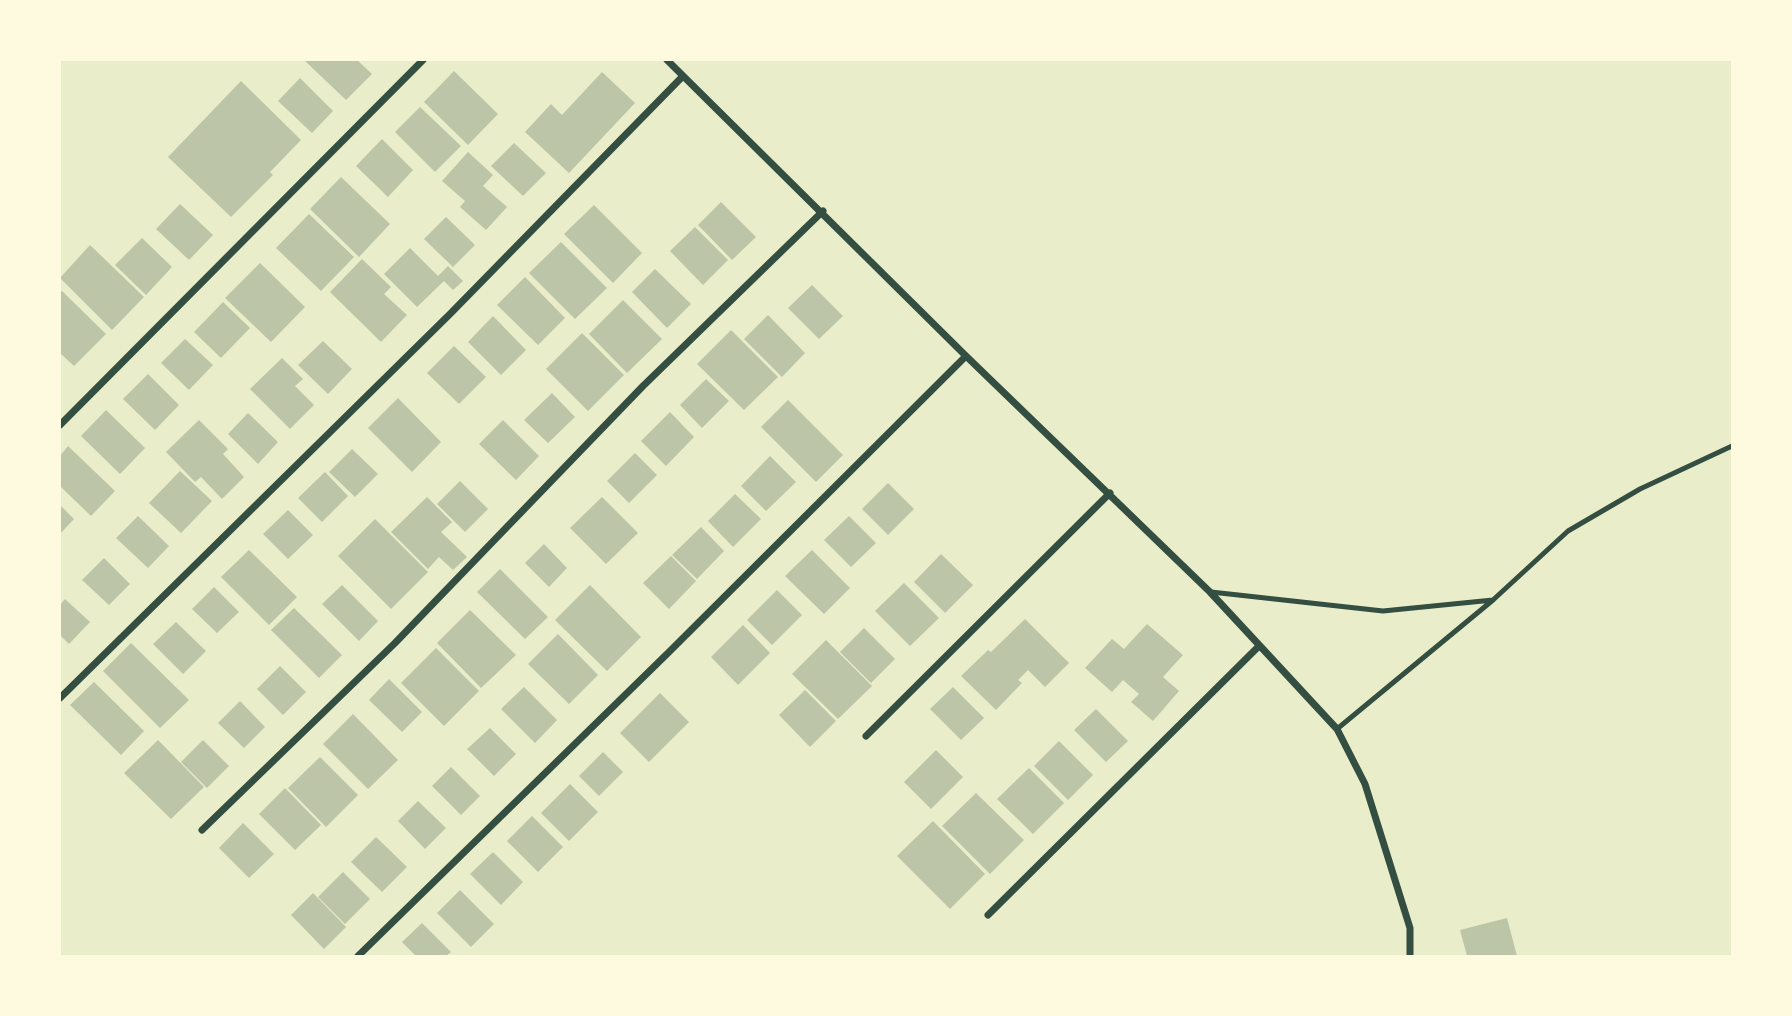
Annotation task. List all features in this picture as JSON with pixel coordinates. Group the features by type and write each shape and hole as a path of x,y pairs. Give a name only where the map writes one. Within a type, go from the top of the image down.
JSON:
{"street":[{"path":"60,425 423,60"},
{"path":"667,60 823,211 966,356 1210,592 1336,729 1365,785 1410,928 1410,957"},
{"path":"60,698 450,314 683,76"},
{"path":"202,830 395,643 643,386 823,211"},
{"path":"358,957 966,356"},
{"path":"866,736 1110,493"},
{"path":"988,915 1259,646"}],"lane":[{"path":"1336,729 1493,600 1568,531 1640,489 1732,446"},
{"path":"1210,592 1383,611 1493,600"}],"building":[{"path":"304,60 357,60 372,74 346,100"},
{"path":"454,71 498,114 468,145 424,102"},
{"path":"602,72 635,103 569,173 525,132 551,104 562,115"},
{"path":"300,78 333,111 312,133 278,101"},
{"path":"241,81 301,140 270,172 273,175 231,217 168,157"},
{"path":"420,107 461,146 435,172 395,132"},
{"path":"382,139 413,170 388,197 356,166"},
{"path":"514,143 546,173 523,196 491,166"},
{"path":"468,152 493,175 483,186 507,207 486,230 460,207 465,201 442,181"},
{"path":"341,177 390,224 359,257 310,209"},
{"path":"721,202 756,237 732,260 698,225"},
{"path":"180,204 213,235 189,260 156,229"},
{"path":"594,205 642,253 613,283 564,234"},
{"path":"309,214 354,257 321,291 276,248"},
{"path":"446,217 475,245 453,267 424,239"},
{"path":"695,227 728,260 703,285 670,251"},
{"path":"142,238 172,267 146,295 115,265"},
{"path":"561,242 607,288 575,319 529,273"},
{"path":"90,245 144,297 112,330 60,278"},
{"path":"410,248 438,276 448,266 463,281 453,290 444,281 417,307 384,274"},
{"path":"362,259 391,287 384,294 407,315 381,342 330,292"},
{"path":"260,263 305,307 271,342 225,298"},
{"path":"655,269 691,304 667,328 632,292"},
{"path":"525,277 565,318 538,345 497,305"},
{"path":"812,285 843,316 819,339 788,308"},
{"path":"62,291 106,334 74,366 60,353"},
{"path":"623,300 662,339 627,373 589,334"},
{"path":"223,302 250,328 221,358 194,332"},
{"path":"768,315 805,353 782,377 744,339"},
{"path":"493,316 526,350 501,375 468,342"},
{"path":"731,330 778,377 744,410 697,364"},
{"path":"582,333 624,375 588,411 546,369"},
{"path":"185,339 213,365 189,390 161,363"},
{"path":"323,341 352,369 328,394 298,365"},
{"path":"454,346 486,377 459,404 427,373"},
{"path":"282,358 303,379 295,386 314,405 290,429 250,389"},
{"path":"148,374 179,405 155,430 123,399"},
{"path":"706,379 729,401 702,428 680,405"},
{"path":"552,393 575,417 548,443 524,420"},
{"path":"398,398 441,442 412,472 368,428"},
{"path":"788,400 843,455 816,482 761,427"},
{"path":"106,410 145,448 120,474 81,436"},
{"path":"670,412 694,437 666,466 641,441"},
{"path":"248,413 278,442 258,464 228,434"},
{"path":"199,420 228,449 223,454 244,477 222,499 201,477 195,482 166,452"},
{"path":"503,420 539,456 516,480 479,444"},
{"path":"68,446 115,491 91,516 60,486 60,456"},
{"path":"352,449 378,474 355,497 329,472"},
{"path":"635,453 657,475 629,503 607,481"},
{"path":"770,456 796,482 766,511 741,486"},
{"path":"180,471 212,501 181,533 149,503"},
{"path":"325,472 348,496 322,522 298,498"},
{"path":"460,481 488,509 465,532 437,504"},
{"path":"888,483 914,509 888,535 862,509"},
{"path":"735,494 761,519 733,547 708,521"},
{"path":"427,497 452,522 441,532 467,557 453,570 439,557 428,569 391,532"},
{"path":"602,497 638,533 606,564 570,528"},
{"path":"60,505 74,519 60,534"},
{"path":"288,510 313,535 288,559 263,534"},
{"path":"138,516 169,546 148,568 116,538"},
{"path":"849,516 876,543 851,567 824,540"},
{"path":"375,519 428,572 391,609 338,556"},
{"path":"701,527 724,551 697,579 672,555"},
{"path":"544,544 567,568 549,587 525,563"},
{"path":"249,550 297,597 269,625 221,577"},
{"path":"812,550 850,588 824,614 785,576"},
{"path":"941,554 973,585 945,613 914,582"},
{"path":"671,556 696,581 669,609 643,583"},
{"path":"104,558 130,584 109,605 82,580"},
{"path":"500,569 548,617 525,639 477,592"},
{"path":"904,583 939,618 910,646 875,611"},
{"path":"342,585 378,621 359,641 322,604"},
{"path":"590,585 641,637 607,671 555,620"},
{"path":"214,587 239,612 217,633 192,609"},
{"path":"777,590 802,615 772,645 747,620"},
{"path":"65,599 90,622 69,644 60,635 60,605"},
{"path":"294,608 342,655 319,678 271,630"},
{"path":"470,610 516,655 481,688 437,643"},
{"path":"1025,619 1069,663 1045,687 1028,670 1018,680 1022,683 996,710 961,676"},
{"path":"176,622 206,651 183,674 153,644"},
{"path":"1147,624 1183,655 1163,677 1179,691 1153,721 1131,702 1139,694 1123,680 1112,692 1085,668 1112,639 1124,649"},
{"path":"743,625 770,653 738,685 711,657"},
{"path":"864,628 895,659 871,683 840,652"},
{"path":"558,634 598,675 569,704 528,664"},
{"path":"826,640 872,686 838,719 792,674"},
{"path":"131,643 189,700 160,728 103,671"},
{"path":"436,648 479,691 444,726 401,683"},
{"path":"280,666 306,692 283,715 257,689"},
{"path":"389,679 422,712 402,732 369,700"},
{"path":"94,682 144,731 121,755 70,705"},
{"path":"524,687 557,720 535,743 501,709"},
{"path":"953,687 984,718 961,740 930,709"},
{"path":"805,690 836,721 810,747 779,715"},
{"path":"660,693 689,722 649,762 620,733"},
{"path":"240,701 265,727 244,748 218,723"},
{"path":"1096,709 1128,741 1106,762 1074,730"},
{"path":"353,714 398,760 368,789 323,744"},
{"path":"490,728 516,754 494,776 467,749"},
{"path":"158,740 204,787 171,819 124,773"},
{"path":"203,740 229,766 207,788 181,762"},
{"path":"1059,741 1093,775 1068,800 1034,766"},
{"path":"936,750 963,777 931,809 904,782"},
{"path":"603,752 623,772 599,796 579,776"},
{"path":"320,757 358,795 326,827 288,788"},
{"path":"451,767 480,796 461,815 432,786"},
{"path":"1029,768 1064,803 1033,834 997,799"},
{"path":"570,784 598,812 569,841 541,813"},
{"path":"285,788 321,825 295,850 259,814"},
{"path":"976,793 1024,840 990,874 942,826"},
{"path":"418,801 446,828 425,849 398,821"},
{"path":"532,816 563,847 538,872 507,841"},
{"path":"933,821 985,874 950,909 897,856"},
{"path":"243,823 274,854 249,878 219,848"},
{"path":"376,837 407,867 382,892 351,862"},
{"path":"493,852 523,882 501,905 470,874"},
{"path":"343,872 370,899 345,924 318,897"},
{"path":"460,890 494,924 471,947 437,913"},
{"path":"313,893 346,927 324,949 291,915"},
{"path":"1507,918 1517,956 1467,956 1460,930"},
{"path":"422,923 451,952 446,956 416,956 402,942"}]}
